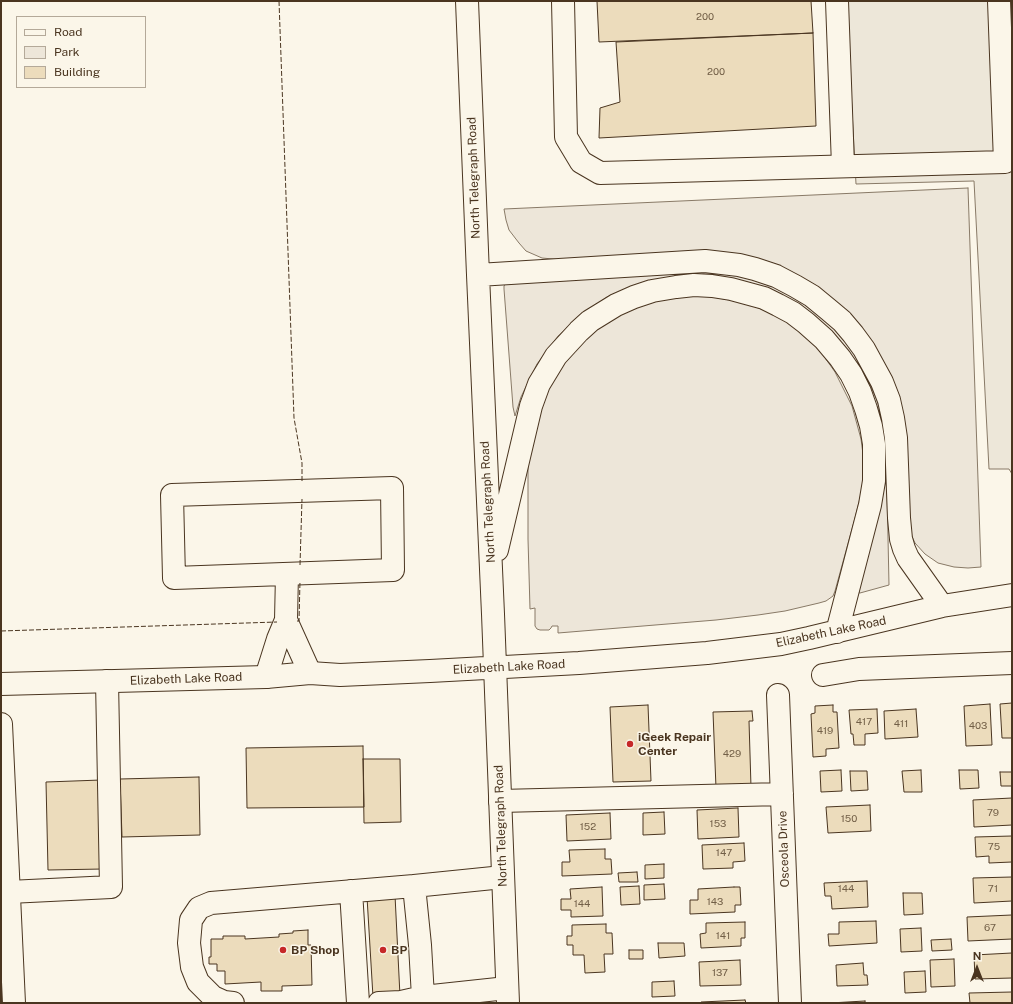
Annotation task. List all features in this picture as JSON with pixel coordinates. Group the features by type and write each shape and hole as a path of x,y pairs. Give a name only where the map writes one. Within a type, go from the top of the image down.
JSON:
{"main road":[{"name":"North Telegraph Road","path":"467,1 507,996"},
{"path":"563,1 566,138 581,162 600,173 1005,162 998,1"},
{"path":"837,1 843,166"},
{"path":"478,274 705,261 739,265 755,269 776,276 812,296 842,321 853,334 874,365 882,382 890,406 896,438 901,539 908,558 942,606"},
{"path":"491,576 531,406 539,384 556,356 590,321 616,305 634,298 652,292 676,287 712,286 731,289 764,298 778,305 793,313 818,333 840,358 851,374 866,409 874,444 874,481 870,505 837,632"},
{"path":"392,488 393,570 287,574 174,578 172,495 392,488"},
{"path":"266,677 278,639 286,620 287,574"},
{"name":"Elizabeth Lake Road","path":"1,684 266,677 310,674 495,668 707,653 780,644 837,632 942,606 1012,595"},
{"path":"286,620 310,674"},
{"path":"823,675 859,669 1012,663"},
{"path":"9,892 110,887 107,681"},
{"name":"Osceola Drive","path":"778,695 790,1003"},
{"path":"1,724 14,1003"},
{"path":"500,801 782,794"},
{"path":"233,1003 224,1002 213,997 198,982 192,967 189,943 191,920 199,908 211,903 503,877"},
{"path":"414,886 420,945 423,997"},
{"path":"352,891 358,1003"},
{"path":"379,1003 401,1002 423,997 507,996"}],"green space":[{"path":"968,188 981,567 968,568 954,567 938,563 925,554 915,543 909,530 885,370 779,270 542,258 526,251 519,243 509,230 504,209"},
{"path":"707,269 754,278 780,289 804,303 821,316 840,334 855,355 866,375 883,419 886,443 889,585 860,593 857,592 879,427 799,308 639,284 607,297 581,315 558,336 537,364 521,397 515,416 513,407 504,289 506,283"},
{"path":"678,295 708,296 745,303 772,313 798,329 816,345 835,372 852,406 861,439 864,462 863,486 833,596 826,601 785,611 716,620 558,633 558,626 552,626 549,630 537,629 535,626 535,608 530,609 528,453 551,379 595,328 644,303"}],"shaded area":[{"path":"846,1 1012,1 1012,474 1009,469 989,469 974,181 856,184"}],"building":[{"path":"597,1 811,1 813,33 599,42"},
{"path":"813,33 816,126 599,138 600,108 620,102 616,42"},
{"path":"1012,703 1012,738 1002,738 1000,704"},
{"path":"990,704 992,745 966,746 964,706"},
{"name":"iGeek Repair Center","path":"648,705 651,781 613,782 610,707"},
{"path":"833,705 833,712 837,712 839,748 826,749 826,756 813,757 811,714 815,713 815,706"},
{"path":"877,709 878,733 865,734 865,745 854,745 853,734 851,734 849,710"},
{"path":"916,709 918,737 885,739 884,711"},
{"path":"752,711 753,721 749,721 751,787 716,788 713,712"},
{"path":"363,746 364,807 247,808 246,748"},
{"path":"363,759 400,759 401,822 364,823"},
{"path":"841,770 842,791 821,792 820,771"},
{"path":"921,770 922,792 904,792 902,771"},
{"path":"959,770 978,770 979,788 960,789"},
{"path":"850,771 867,771 868,790 851,791"},
{"path":"1000,772 1012,772 1012,786 1001,786"},
{"path":"199,777 200,835 122,837 120,779"},
{"path":"101,780 103,869 48,870 46,782"},
{"path":"1012,798 1012,825 974,827 973,800"},
{"path":"870,805 871,831 828,833 826,807"},
{"path":"738,808 739,837 698,839 697,810"},
{"path":"664,812 665,834 643,835 643,813"},
{"path":"610,813 611,839 567,841 566,815"},
{"path":"1012,836 1012,862 989,863 989,856 976,857 975,837"},
{"path":"744,843 745,861 733,862 733,868 703,869 702,845"},
{"path":"605,849 605,859 611,859 612,874 562,876 562,862 570,862 569,850"},
{"path":"664,864 664,878 645,879 645,865"},
{"path":"637,872 638,882 619,882 618,873"},
{"path":"1012,877 1012,901 974,903 973,878"},
{"path":"867,881 868,907 832,909 831,896 825,896 824,883"},
{"path":"664,884 665,899 644,900 644,885"},
{"path":"639,886 640,904 621,905 620,887"},
{"path":"602,887 603,916 571,917 571,910 561,910 561,899 571,899 570,889"},
{"path":"740,887 741,905 735,905 735,912 690,914 690,900 698,900 698,889"},
{"path":"903,893 922,893 923,914 904,915"},
{"path":"395,895 400,996 373,997 367,897"},
{"path":"1012,915 1012,939 968,941 967,917"},
{"path":"876,921 877,943 829,946 828,934 839,934 839,922"},
{"path":"745,922 745,938 741,938 741,946 701,948 700,934 706,933 706,923"},
{"path":"606,924 606,933 612,933 613,954 604,954 605,972 585,973 584,955 573,955 573,945 567,945 567,936 572,936 572,925"},
{"path":"921,928 922,951 901,952 900,929"},
{"path":"308,930 308,945 311,945 312,985 282,986 282,991 261,991 261,982 225,984 225,971 217,971 217,964 209,964 209,957 211,957 211,939 223,939 223,936 245,936 245,939 279,937 279,934"},
{"path":"951,939 952,950 932,951 931,940"},
{"path":"658,943 684,943 685,956 659,958"},
{"path":"629,950 643,950 643,959 629,959"},
{"path":"1012,953 1012,978 975,979 974,955"},
{"path":"954,959 955,986 931,987 930,960"},
{"path":"740,960 741,985 700,986 699,962"},
{"path":"863,963 864,975 867,975 868,985 837,986 836,965"},
{"path":"925,971 926,992 905,993 904,972"},
{"path":"674,981 675,996 652,997 652,982"},
{"path":"1012,992 1012,1003 970,1003 969,993"},
{"path":"745,1000 746,1003 701,1003 701,1002"},
{"path":"865,1001 865,1003 830,1003"}],"fence":[{"path":"279,1 294,418 302,463 302,483"},
{"path":"300,565 302,499"},
{"path":"297,621 299,621 300,581"},
{"path":"1,631 277,622"}],"place":[{"name":"iGeek Repair Center","path":"630,744"},
{"name":"BP Shop","path":"283,950"},
{"name":"BP","path":"383,950"}]}
